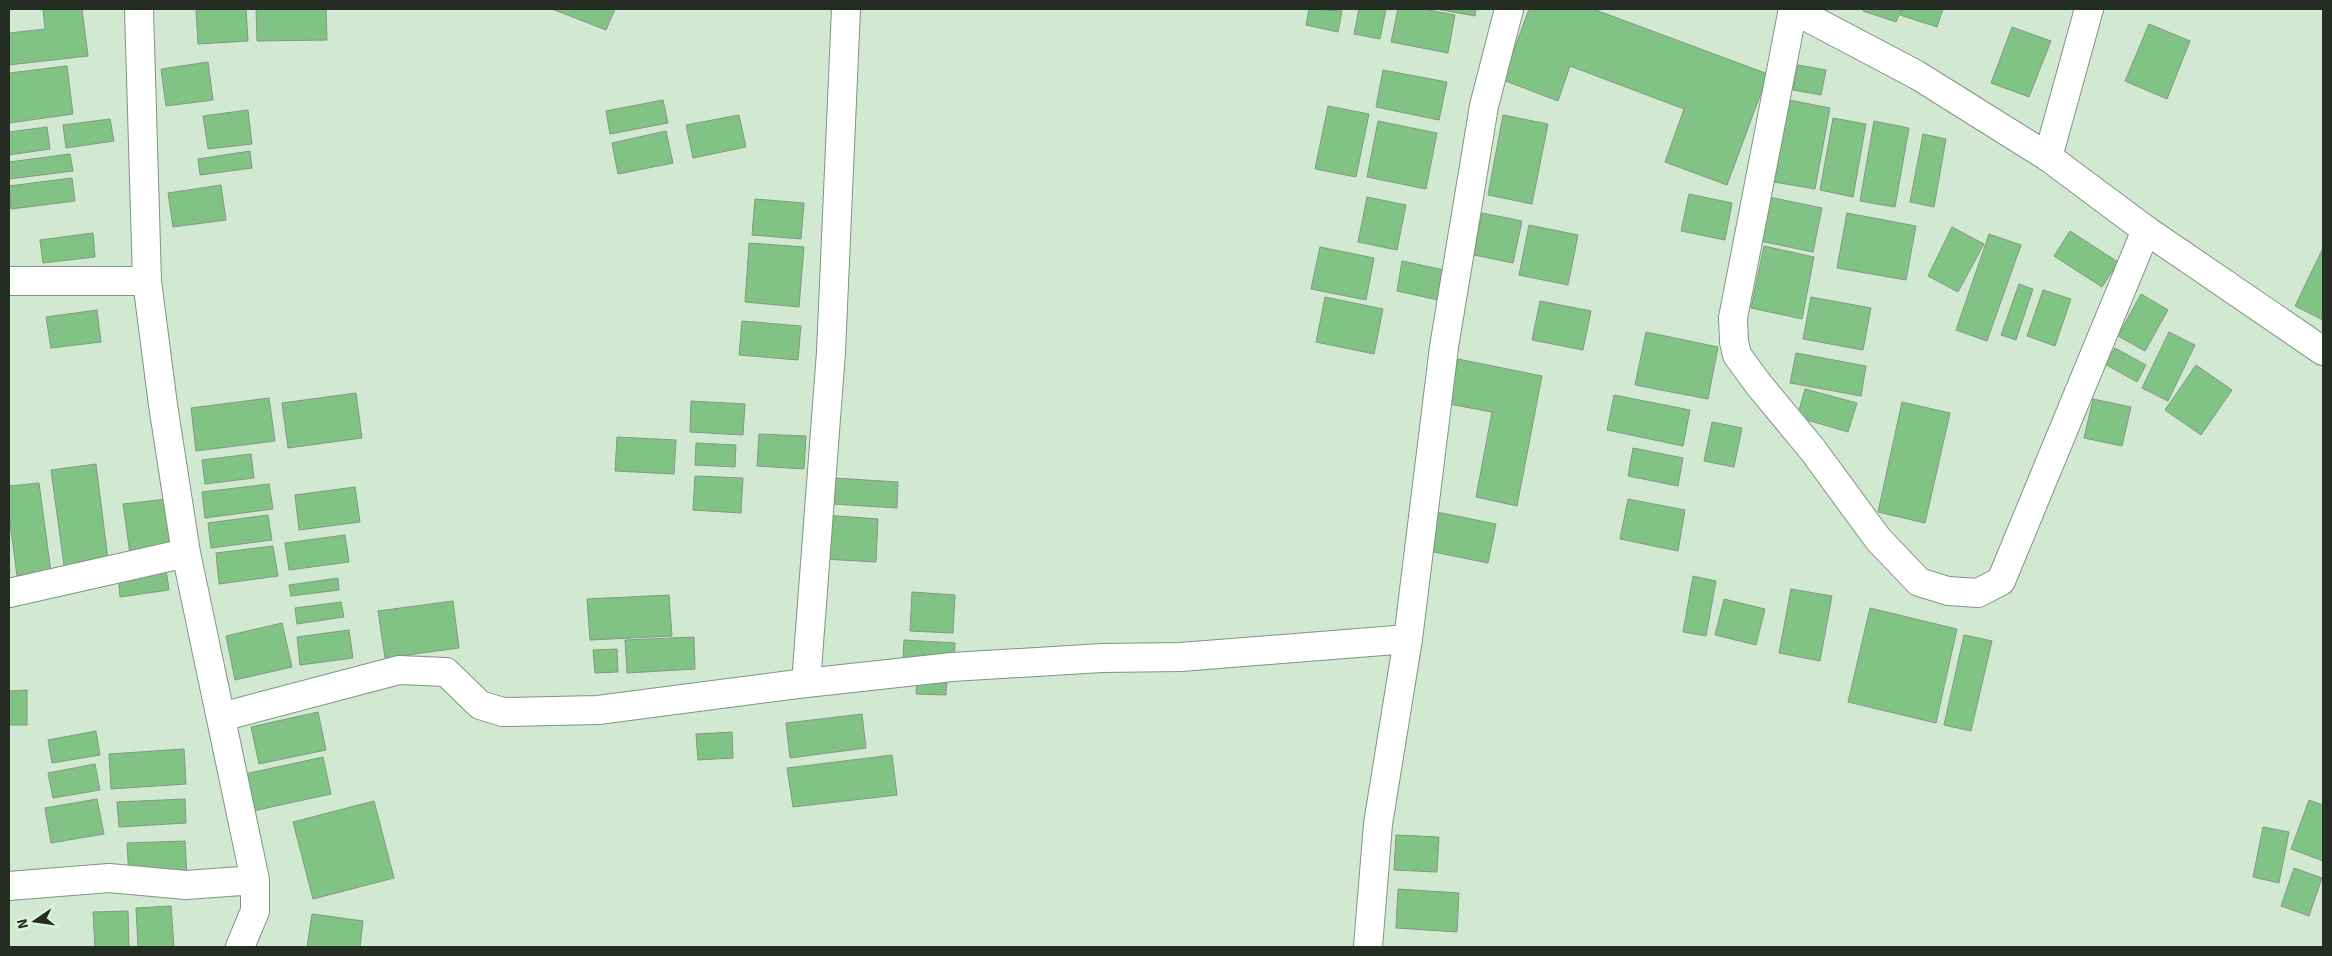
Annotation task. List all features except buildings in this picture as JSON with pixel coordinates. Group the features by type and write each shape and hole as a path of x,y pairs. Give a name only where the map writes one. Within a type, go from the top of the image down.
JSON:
{"street":[{"path":"139,9 147,281 163,405 186,553 255,880 255,911 240,947"},
{"path":"806,683 831,352 846,9"},
{"path":"1368,947 1378,824 1408,639 1444,347 1484,106 1509,9"},
{"path":"2146,230 2001,582 1978,593 1948,591 1919,582 1878,539 1812,450 1737,355 1734,342 1733,318 1792,9 1917,75 2048,156 2146,230 2323,351"},
{"path":"2048,156 2089,9"},
{"path":"9,281 147,281"},
{"path":"9,593 186,553"},
{"path":"221,717 399,670 446,672 480,705 503,712 598,710 806,683 962,667 1102,658 1181,657 1408,639"},
{"path":"9,886 109,878 186,885 255,880"}]}
